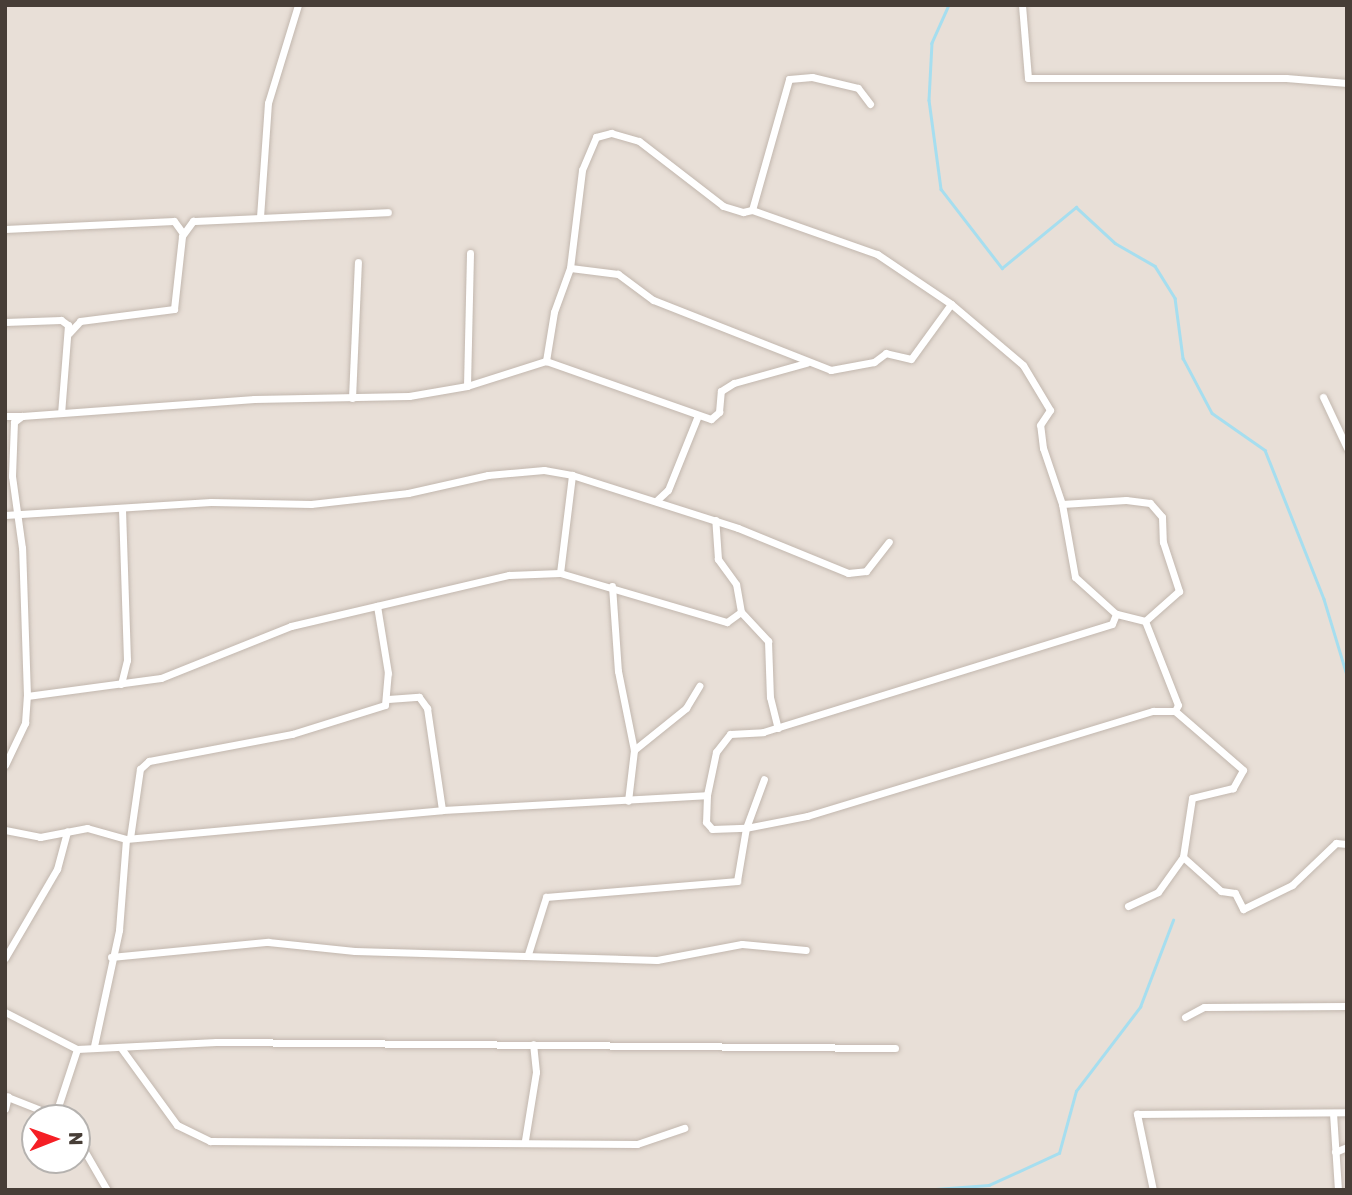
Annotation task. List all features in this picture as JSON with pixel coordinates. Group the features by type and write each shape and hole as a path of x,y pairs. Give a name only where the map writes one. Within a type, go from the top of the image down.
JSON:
{"street":[{"path":"260,217 268,103 298,5"},
{"path":"1022,5 1028,78 1286,78 1347,83"},
{"path":"751,210 789,79 813,77 858,88 870,104"},
{"path":"546,361 570,268 582,170 596,137 611,133 639,141 723,206 751,210 877,254 950,304 1023,365 1050,410 1040,425 1043,447 1062,504 1075,578 1116,614 1145,621"},
{"path":"61,413 69,333 80,321 174,309 182,236 192,221 388,212"},
{"path":"5,229 174,221 182,236"},
{"path":"467,386 470,253"},
{"path":"352,398 358,262"},
{"path":"570,268 618,274 653,300 806,363 831,370 874,362 886,353 911,359 950,304"},
{"path":"5,322 61,320 69,333"},
{"path":"5,416 409,396 467,386 546,361 697,418 710,419 719,411 721,391 734,383 806,363"},
{"path":"1323,397 1347,448"},
{"path":"7,759 25,723 27,696 13,429 22,416"},
{"path":"656,501 668,490 697,418"},
{"path":"5,515 211,502 311,504 408,493 488,475 544,470 572,475 715,520 848,573 866,571 889,542"},
{"path":"560,573 572,475"},
{"path":"1062,504 1126,499 1150,503 1162,517 1163,542 1179,591 1145,621"},
{"path":"121,684 127,660 122,509"},
{"path":"715,520 718,559 736,584 741,612 768,641 768,685 778,727"},
{"path":"27,696 161,677 291,626 498,577 560,573 612,586 715,621 727,622 741,612"},
{"path":"612,586 618,671 634,750 628,801"},
{"path":"377,606 388,699"},
{"path":"1116,614 1112,624 778,727 730,734 722,740 707,795 705,822 712,829 746,828 807,816 1153,711 1175,712 1243,771 1233,788 1192,798 1183,857 1157,892 1150,891 1128,905"},
{"path":"1145,621 1178,705 1175,712"},
{"path":"634,750 686,708 699,686"},
{"path":"94,1046 111,957 119,930 128,838 140,769 149,761 292,734 379,707 388,699 419,697 427,708 442,810"},
{"path":"528,954 546,897 737,881 746,828 764,779"},
{"path":"5,831 27,837 87,828 128,838 442,810 707,795"},
{"path":"5,958 57,869 67,831"},
{"path":"1183,857 1221,891 1235,894 1243,909 1292,885 1336,843 1347,844"},
{"path":"111,957 268,942 355,951 528,954 657,960 742,944 806,950"},
{"path":"1185,1017 1204,1007 1347,1006"},
{"path":"5,1012 77,1049 94,1046 121,1048 216,1042 895,1048"},
{"path":"525,1140 536,1072 533,1044"},
{"path":"121,1048 177,1125 210,1141 525,1140 637,1144 684,1128"},
{"path":"61,1104 77,1049"},
{"path":"5,1109 7,1096 28,1104"},
{"path":"1153,1190 1137,1114 1347,1112"},
{"path":"1333,1113 1338,1190"},
{"path":"1335,1152 1347,1147"},
{"path":"91,1162 107,1190"}],"shaded area":[{"path":"5,5 1347,5 1347,1190 5,1190"}],"waterway":[{"path":"949,5 932,43 929,100 941,189 1002,268 1076,207 1115,243 1155,266 1175,298 1183,358 1212,413 1265,450 1324,599 1347,675"},
{"path":"922,1190 989,1185 1059,1153 1076,1091 1140,1007 1173,920"}]}
